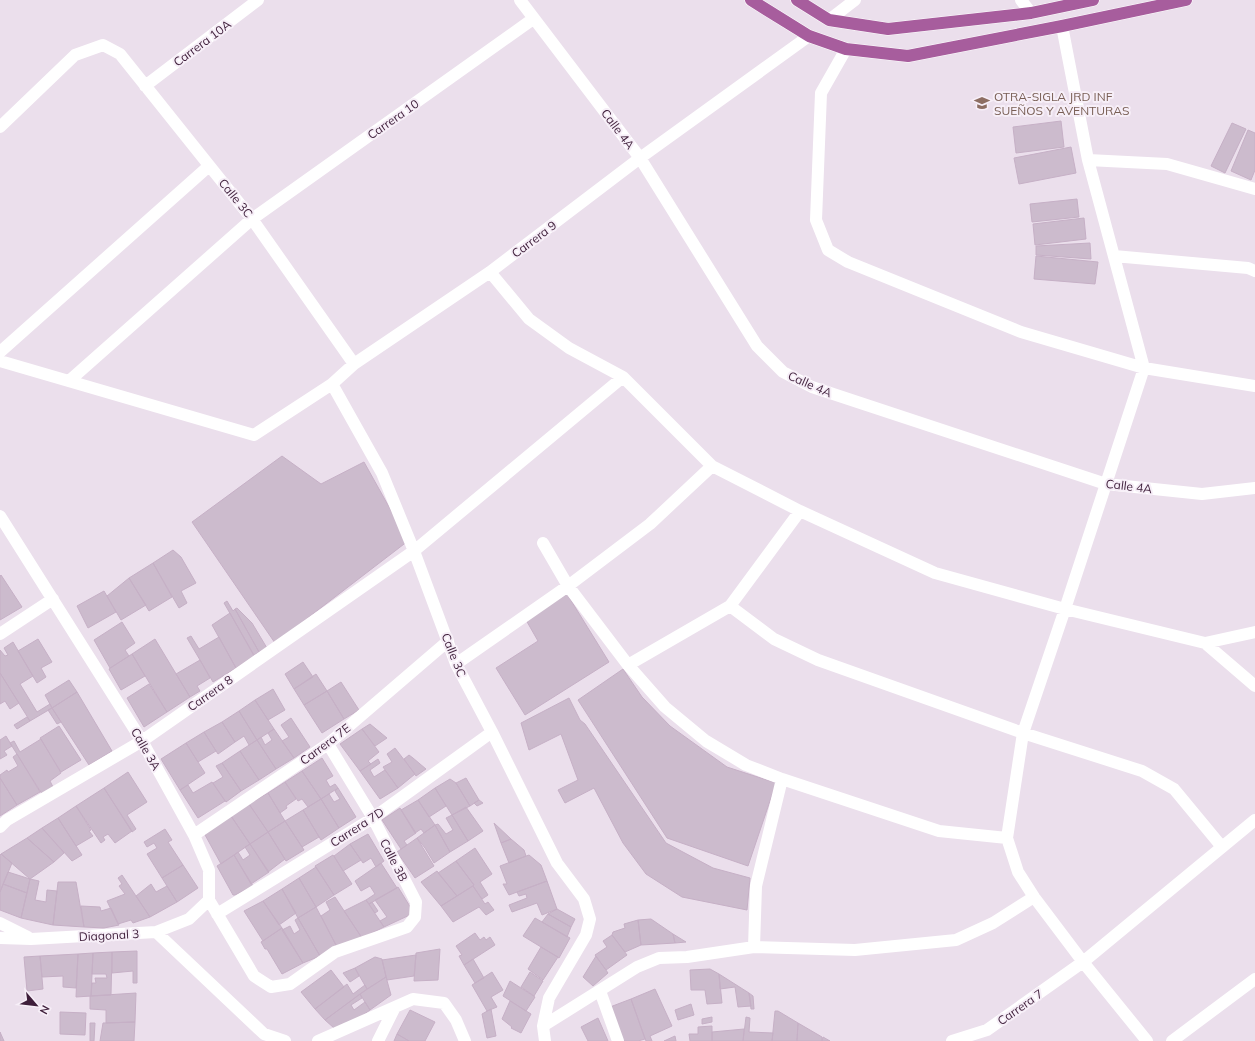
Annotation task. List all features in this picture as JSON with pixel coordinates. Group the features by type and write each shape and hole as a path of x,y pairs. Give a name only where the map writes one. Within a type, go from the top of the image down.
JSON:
{"main road":[{"path":"750,0 809,36 846,49 908,56 1186,0"},
{"path":"796,0 829,20 888,29 1030,13 1093,0"}],"street":[{"name":"Carrera 10A","path":"145,86 258,0"},
{"name":"Calle 4A","path":"520,0 640,158 757,346 783,372 812,387 1106,484 1202,494 1255,488"},
{"path":"829,20 855,0"},
{"path":"1021,0 1030,13"},
{"name":"Carrera 10","path":"68,381 252,219 534,20"},
{"path":"1062,26 1088,160 1144,368 1023,733 1007,838 1018,872 1034,897 1083,962 1147,1041"},
{"name":"Carrera 9","path":"68,381 254,435 332,384 354,364 490,272 640,158 809,36"},
{"name":"Calle 3C","path":"0,127 75,55 103,45 120,54 252,219 354,364"},
{"path":"846,49 821,93 816,220 828,250 848,262 1021,332 1144,368 1255,386"},
{"path":"1088,160 1167,164 1255,189"},
{"path":"0,352 209,166"},
{"path":"1114,256 1248,268 1255,271"},
{"path":"490,272 529,319 568,348 623,376 712,466 800,511 935,573 1065,609 1205,643 1255,632"},
{"path":"0,361 68,381"},
{"name":"Carrera 8","path":"0,826 7,820 142,741 414,551 623,376"},
{"name":"Calle 3C","path":"332,384 382,473 414,551 456,664 492,732 557,863 584,899 590,919 586,935 549,998 543,1026"},
{"path":"456,664 568,586 650,524 712,466"},
{"path":"628,665 730,606 800,511"},
{"name":"Calle 3A","path":"0,516 142,741 194,834 209,870 208,900"},
{"path":"543,543 568,586 628,665 665,707 706,741 746,765 939,831 1007,838"},
{"path":"0,634 53,599"},
{"path":"730,606 774,639 818,660 1023,733 1142,771 1174,789 1222,847"},
{"name":"Carrera 7E","path":"194,834 328,744 448,641"},
{"path":"1205,643 1255,686"},
{"name":"Carrera 7D","path":"217,914 373,818 492,732"},
{"name":"Calle 3B","path":"217,914 254,976 271,987 290,984 336,952 407,927 415,917 416,902 373,818 328,744"},
{"path":"754,947 756,886 782,778"},
{"name":"Carrera 7","path":"952,1041 987,1030 1083,962 1255,820"},
{"path":"545,1041 543,1026 637,967 658,958 687,957 754,947 855,950 956,940 993,923 1034,897"},
{"path":"208,900 217,914"},
{"name":"Diagonal 3","path":"0,938 31,939 156,932 189,919 208,900"},
{"path":"0,923 31,939"},
{"path":"156,932 264,1034 285,1041"},
{"path":"1172,1041 1255,979"},
{"path":"600,991 618,1041"},
{"path":"318,1041 413,999 444,1003 456,1020 465,1041"},
{"path":"378,1041 395,1007"}],"building":[{"path":"1061,121 1064,147 1016,153 1013,127"},
{"path":"1232,123 1246,129 1225,173 1211,166"},
{"path":"1248,130 1255,133 1255,170 1251,180 1231,171"},
{"path":"1071,147 1076,173 1019,184 1014,158"},
{"path":"1077,199 1079,217 1032,222 1030,204"},
{"path":"1084,218 1086,239 1035,245 1033,224"},
{"path":"1090,243 1091,259 1036,255 1036,246"},
{"path":"1036,256 1098,262 1095,284 1034,279"},
{"path":"282,456 321,484 364,462 408,541 275,643 192,522"},
{"path":"173,550 181,557 196,583 181,591 187,603 179,608 153,563"},
{"path":"153,563 172,597 149,611 129,578"},
{"path":"1,575 22,607 0,620 0,576"},
{"path":"129,578 146,605 121,620 107,596"},
{"path":"104,591 116,612 88,628 77,606"},
{"path":"567,594 609,662 525,715 496,668 538,641 526,620"},
{"path":"227,601 233,611 235,609 259,652 254,655 224,603"},
{"path":"237,608 252,623 267,648 259,652 235,609"},
{"path":"230,613 254,656 236,668 212,625"},
{"path":"122,622 135,643 125,650 129,656 110,668 94,640"},
{"path":"191,636 199,649 219,637 236,668 213,682 187,638"},
{"path":"38,639 52,662 41,668 46,677 37,683 18,651"},
{"path":"155,639 190,697 167,712 132,654"},
{"path":"13,642 33,676 20,684 37,712 50,704 52,708 30,721 0,673 0,650 5,656 8,655 4,648"},
{"path":"132,654 145,676 121,690 109,669"},
{"path":"200,660 210,678 197,686 200,691 190,697 176,674"},
{"path":"303,662 313,677 294,689 285,674"},
{"path":"623,669 642,697 670,726 727,767 776,783 748,866 667,838 578,700"},
{"path":"0,673 19,703 10,709 5,701 0,704"},
{"path":"316,674 327,691 304,705 294,689"},
{"path":"69,680 77,692 52,708 45,695"},
{"path":"341,682 359,710 344,719 327,691"},
{"path":"149,684 167,712 144,727 127,698"},
{"path":"273,689 285,710 268,720 255,700"},
{"path":"327,691 344,719 322,733 304,705"},
{"path":"77,692 112,751 89,765 52,708"},
{"path":"569,698 580,720 585,724 666,843 713,868 750,878 747,910 682,897 646,874 623,843 594,788 565,803 558,790 578,780 561,734 529,750 521,723"},
{"path":"255,700 274,729 257,740 239,711"},
{"path":"52,708 61,722 57,724 48,710"},
{"path":"239,711 257,740 249,745 244,736 235,742 222,722"},
{"path":"27,717 30,721 17,729 14,725"},
{"path":"291,718 310,747 294,758 282,741 289,737 281,725"},
{"path":"222,722 235,742 218,754 204,732"},
{"path":"370,724 387,738 375,746 362,729"},
{"path":"59,726 81,760 61,772 40,738"},
{"path":"274,729 294,758 276,769 257,740 261,737 265,745 272,740 268,733"},
{"path":"362,729 379,752 368,761 371,764 360,771 340,744"},
{"path":"204,732 216,751 198,762 186,743"},
{"path":"6,736 12,746 4,751 7,755 0,759 0,740"},
{"path":"41,739 61,773 50,781 53,787 42,794 10,743 14,741 20,752"},
{"path":"257,740 276,769 259,780 240,751"},
{"path":"186,743 205,773 180,790 161,759"},
{"path":"395,748 415,774 398,788 383,767 392,762 387,754"},
{"path":"240,751 259,780 241,791 222,763"},
{"path":"17,754 40,792 17,805 0,778 0,775 7,770 8,772 18,766 13,757"},
{"path":"409,755 426,769 416,776 404,759"},
{"path":"322,758 333,776 326,780 330,787 335,784 338,788 321,799 302,771"},
{"path":"378,759 380,763 370,770 374,777 385,770 398,788 380,799 360,771"},
{"path":"222,763 241,791 226,802 213,783 223,777 216,766"},
{"path":"302,771 321,799 308,807 302,799 298,801 285,782"},
{"path":"128,772 147,802 127,815 136,829 132,832 104,788"},
{"path":"0,778 17,805 0,816"},
{"path":"466,778 479,800 470,806 456,783"},
{"path":"450,779 456,783 470,806 452,815 435,788"},
{"path":"212,782 225,801 198,818 180,790 188,785 193,793"},
{"path":"285,782 296,799 286,806 287,808 280,813 268,793"},
{"path":"104,788 132,831 115,843 108,834 103,837 105,840 101,843 76,806"},
{"path":"338,788 356,817 339,828 321,799 329,794 334,802 340,799 335,791"},
{"path":"435,788 446,806 429,817 418,800"},
{"path":"268,793 285,821 268,832 249,804"},
{"path":"321,799 339,828 321,840 303,810"},
{"path":"418,800 435,825 424,833 421,829 415,833 401,810"},
{"path":"479,800 483,803 477,806 474,803"},
{"path":"249,804 268,832 250,844 231,816"},
{"path":"76,806 91,830 89,831 93,836 76,846 58,818"},
{"path":"466,807 483,831 468,841 452,815"},
{"path":"400,808 416,833 404,841 407,845 401,849 382,820"},
{"path":"303,810 319,837 302,847 285,821"},
{"path":"452,815 468,841 450,852 435,825 438,824 446,834 453,830 446,818"},
{"path":"231,816 250,844 221,864 204,833"},
{"path":"58,818 82,855 72,861 42,828"},
{"path":"285,821 304,850 286,861 268,832"},
{"path":"494,823 511,839 501,843"},
{"path":"435,825 450,852 434,863 417,838"},
{"path":"42,828 64,853 54,862 27,838"},
{"path":"165,829 172,840 168,842 183,865 162,878 147,854 157,848 154,843 147,847 144,842"},
{"path":"268,832 285,859 268,872 250,844"},
{"path":"368,834 384,861 376,867 371,858 363,863 350,844"},
{"path":"27,838 54,862 30,879 1,854"},
{"path":"417,838 434,866 415,878 397,852"},
{"path":"511,839 524,850 526,856 509,863 501,843"},
{"path":"250,844 269,872 251,884 234,855 238,852 243,860 250,855 245,847"},
{"path":"350,844 361,860 343,871 334,856"},
{"path":"475,848 492,874 480,882 488,895 482,899 473,886 474,885 456,861"},
{"path":"1,854 12,863 0,892 0,855"},
{"path":"234,855 253,886 233,895 217,866"},
{"path":"333,855 352,884 334,895 315,866"},
{"path":"529,855 541,865 547,881 509,895 503,884 507,884 500,866"},
{"path":"456,861 474,885 457,896 438,873"},
{"path":"381,863 397,888 369,904 366,900 375,894 370,886 361,891 355,881"},
{"path":"183,865 198,888 177,902 162,878"},
{"path":"316,867 334,895 316,907 299,878"},
{"path":"437,871 457,896 441,906 421,882"},
{"path":"8,872 30,879 27,893 3,884"},
{"path":"122,875 150,917 133,923 131,920 118,924 107,901 125,894 119,886 122,884 118,878"},
{"path":"299,878 316,907 298,918 282,889"},
{"path":"30,879 39,881 35,900 46,902 47,890 57,891 53,925 21,918"},
{"path":"547,881 557,909 542,915 537,903 512,912 509,905 527,898 526,894 519,896 517,892"},
{"path":"58,882 76,882 84,927 53,925"},
{"path":"3,884 27,893 21,918 0,910 0,892"},
{"path":"151,884 156,892 167,886 177,902 150,917 136,896"},
{"path":"473,886 485,904 488,902 494,910 486,915 479,907 453,922 441,906"},
{"path":"398,887 414,913 384,927 380,921 387,917 375,900"},
{"path":"282,889 296,913 279,925 263,901"},
{"path":"335,897 362,938 338,949 321,916 330,910 326,902"},
{"path":"366,900 384,927 362,938 344,911"},
{"path":"263,901 282,928 263,941 244,911"},
{"path":"372,902 378,911 375,913 369,904"},
{"path":"81,906 100,907 101,911 111,908 119,925 104,928 84,927"},
{"path":"316,907 338,949 320,956 298,918"},
{"path":"557,909 575,919 571,927 548,914"},
{"path":"548,914 571,927 567,937 542,922"},
{"path":"298,918 320,956 303,963 282,930 290,926 294,934 300,930 295,920"},
{"path":"535,918 570,938 559,958 523,936"},
{"path":"651,919 673,934 675,943 641,945 638,920"},
{"path":"638,920 641,945 625,952 612,935 613,932 625,928 624,924"},
{"path":"282,928 303,963 282,974 261,942"},
{"path":"475,933 480,940 484,937 486,940 490,937 495,945 464,965 459,956 462,955 456,946"},
{"path":"673,934 686,942 675,943"},
{"path":"612,935 627,955 606,970 595,955 607,947 603,941"},
{"path":"541,947 558,957 543,980 528,969"},
{"path":"440,949 438,980 414,981 416,953"},
{"path":"137,951 137,983 133,983 133,971 112,973 112,952"},
{"path":"112,952 111,995 91,996 92,983 96,983 95,978 107,978 106,974 92,974 93,953"},
{"path":"93,953 91,996 76,997 78,954"},
{"path":"78,954 76,988 63,987 63,976 42,977 40,956"},
{"path":"416,955 414,976 387,980 382,960"},
{"path":"40,956 43,989 27,991 24,957"},
{"path":"596,956 608,973 593,986 583,977"},
{"path":"375,957 382,959 386,977 367,989 355,968"},
{"path":"473,959 484,978 475,983 464,965"},
{"path":"355,968 359,976 350,982 343,973"},
{"path":"710,969 719,974 722,1003 707,1004 705,990 691,990 690,970"},
{"path":"331,970 344,987 315,1009 301,992"},
{"path":"492,972 503,990 491,997 497,1007 487,1011 472,985"},
{"path":"530,972 543,981 534,996 521,987"},
{"path":"719,974 749,993 751,1006 738,1007 735,987 720,989"},
{"path":"386,977 391,995 370,1010 360,994"},
{"path":"510,981 535,997 526,1011 503,996"},
{"path":"347,984 353,994 365,985 367,989 325,1020 315,1009"},
{"path":"655,989 672,1026 650,1036 652,1041 646,1041 631,999"},
{"path":"136,993 135,1022 106,1023 106,1010 90,1009 90,996"},
{"path":"749,993 753,996 754,1009 751,1009"},
{"path":"360,994 362,998 351,1005 354,1010 365,1002 370,1010 356,1020 334,1028 325,1020"},
{"path":"631,999 645,1039 638,1041 622,1041 610,1007"},
{"path":"510,1001 531,1014 521,1033 511,1028 512,1027 502,1019"},
{"path":"691,1004 694,1015 678,1020 675,1010"},
{"path":"491,1009 496,1036 487,1038 482,1014"},
{"path":"410,1010 435,1022 425,1041 409,1041 397,1034"},
{"path":"775,1011 778,1011 798,1023 797,1041 772,1041"},
{"path":"60,1012 86,1013 85,1035 60,1034"},
{"path":"712,1017 712,1022 702,1024 702,1019"},
{"path":"746,1017 750,1018 749,1032 773,1033 772,1041 743,1041"},
{"path":"598,1018 608,1041 588,1041 581,1027"},
{"path":"135,1022 134,1041 100,1041 103,1023"},
{"path":"90,1023 95,1023 94,1041 90,1041"},
{"path":"798,1023 822,1037 822,1041 797,1041"},
{"path":"712,1026 712,1041 690,1041 689,1034 698,1034 698,1027"},
{"path":"744,1029 743,1041 712,1041 712,1032"},
{"path":"0,1032 4,1041 0,1041"},
{"path":"397,1034 409,1041 394,1041"},
{"path":"675,1036 676,1041 664,1041"},
{"path":"823,1037 830,1041 822,1041"}],"place":[{"name":"OTRA-SIGLA JRD INF SUEÑOS Y AVENTURAS","path":"982,103"}]}
